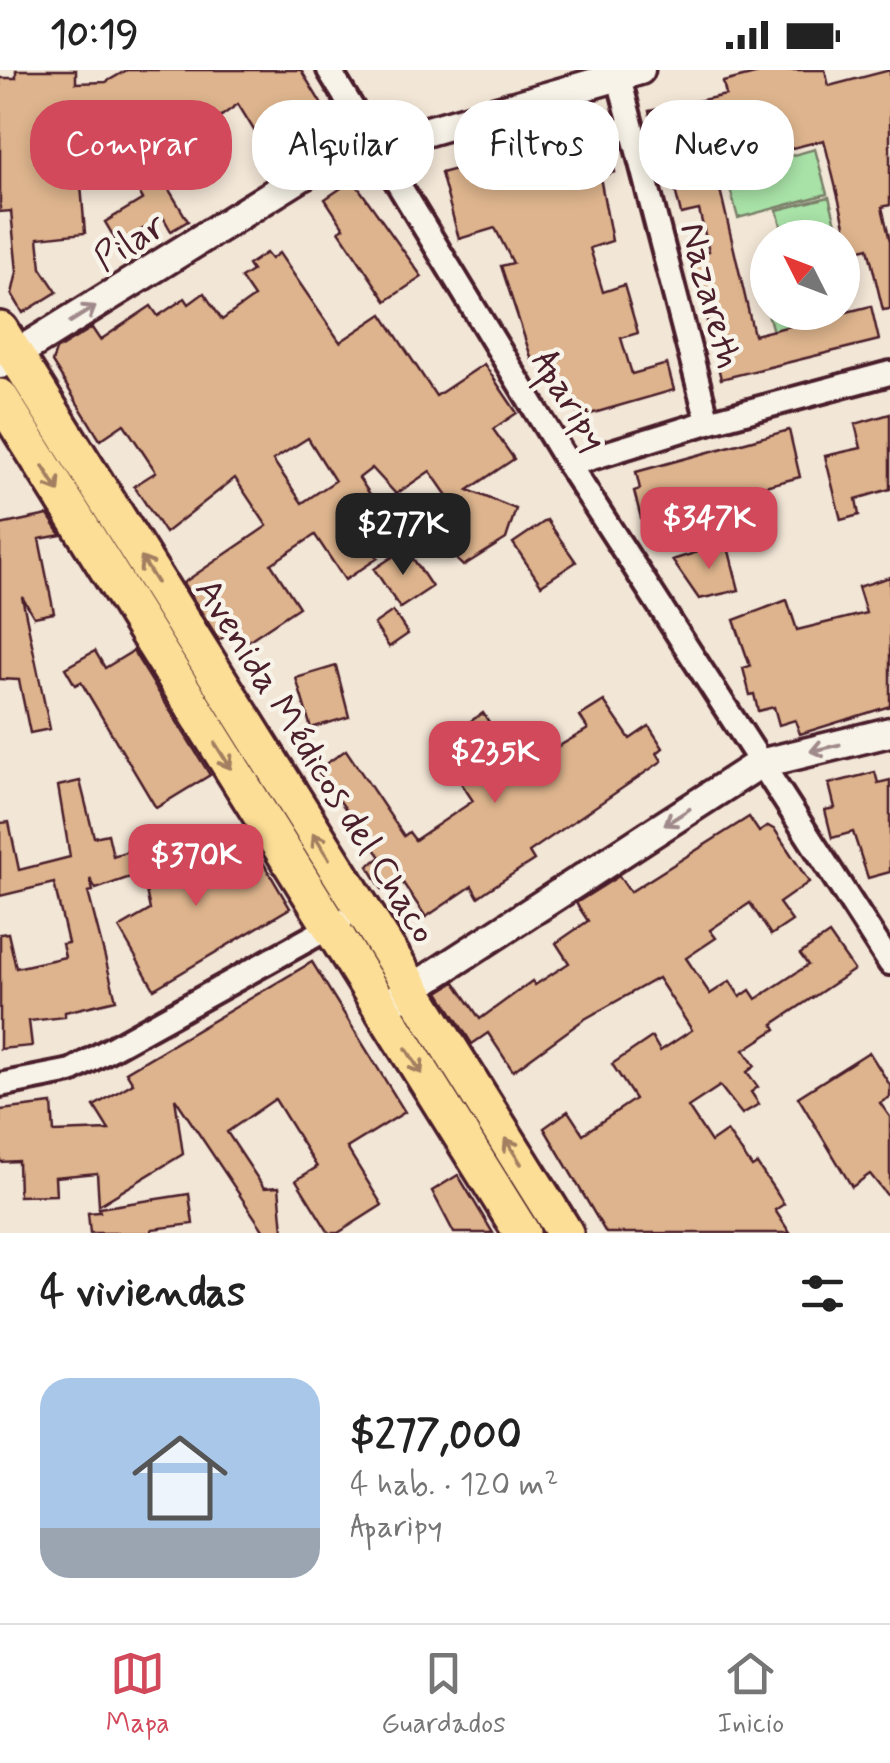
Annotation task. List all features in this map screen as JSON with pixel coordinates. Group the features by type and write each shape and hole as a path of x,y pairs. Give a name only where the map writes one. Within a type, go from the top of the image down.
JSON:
{"main road":[{"name":"Avenida Médicos del Chaco","path":"5,350 359,906 396,1000 522,1233"},
{"name":"Avenida Médicos del Chaco","path":"0,396 330,929 396,1000 565,1233"}],"street":[{"name":"Aparipy","path":"329,70 348,100"},
{"name":"Pilar","path":"434,129 625,72"},
{"name":"Nazareth","path":"625,72 708,422"},
{"name":"Pilar","path":"5,350 278,190"},
{"name":"Aparipy","path":"403,190 569,465 890,963"},
{"path":"569,465 708,422 890,373"},
{"path":"396,1000 759,764 890,732"},
{"path":"0,1085 71,1070 330,929 359,906"}],"green space":[{"path":"815,149 827,194 738,218 730,190 794,190 794,155"},
{"path":"829,197 835,220 780,220 777,210"}],"building":[{"path":"16,70 76,70 76,83 106,82 127,70 301,70 319,100 252,100 252,127 238,104 232,108 232,100 30,100 30,190 81,190 85,233 38,238 41,268 57,292 23,313 12,294 17,272 11,211 0,212 0,78 16,78"},
{"path":"771,70 825,70 829,86 890,70 890,205 882,207 890,241 890,309 883,310 868,248 860,250 860,220 844,220 824,140 794,148 794,100 702,100 726,95 723,82"},
{"path":"454,170 454,190 602,190 612,241 590,248 603,292 624,285 638,333 621,338 632,374 667,364 674,390 580,417 542,361 533,363 501,266 513,263 495,228 459,239 441,173"},
{"path":"138,190 169,190 188,221 171,231 163,217 118,244 105,222 143,199"},
{"path":"338,190 360,190 422,277 386,301 339,231 344,228 325,199"},
{"path":"675,190 720,190 754,335 774,330 860,330 860,309 871,306 879,340 721,379 691,255 709,251 699,210 681,214"},
{"path":"266,253 271,259 279,253 340,342 382,314 436,396 484,364 517,413 493,429 514,459 468,490 516,509 506,539 463,566 452,555 461,541 461,516 430,471 396,494 372,468 359,478 378,506 354,522 378,558 345,580 315,535 271,564 299,607 242,645 233,631 219,640 183,583 267,526 235,478 165,533 134,486 156,472 124,424 100,440 52,362 56,350 92,328 100,340 151,306 158,316 185,298 189,304 204,293 222,320 254,297 241,278 252,271 248,265","holes":["308,438 335,481 302,503 273,460"]},
{"path":"890,414 890,489 856,499 859,515 841,520 825,456 861,448 855,424"},
{"path":"789,430 800,477 641,518 634,491 640,489 636,472"},
{"path":"48,515 61,535 39,539 54,613 34,617 22,597 50,729 30,733 19,680 0,679 0,525"},
{"path":"547,520 576,562 541,585 513,543"},
{"path":"727,543 739,590 699,599 672,560"},
{"path":"406,548 432,587 400,608 374,569"},
{"path":"890,577 890,706 800,734 795,720 779,725 774,707 758,711 743,668 750,666 734,620 787,600 797,630 866,613 858,587"},
{"path":"393,611 408,634 389,647 374,624"},
{"path":"95,651 105,668 133,651 210,775 156,808 81,682 75,685 65,668"},
{"path":"336,666 349,717 311,728 296,678"},
{"path":"604,701 630,739 649,726 663,748 657,753 662,761 529,852 534,860 478,897 472,886 426,917 399,877 382,889 368,866 381,857 317,770 346,750 404,836 409,832 415,840 473,801 459,780 472,772 448,736 483,713 520,769 588,729 580,716"},
{"path":"875,772 878,783 890,780 890,872 868,878 853,832 832,838 825,810 835,808 829,784"},
{"path":"80,781 94,837 108,834 113,856 131,850 139,874 96,889 90,879 93,891 88,892 116,1000 65,1012 65,1017 29,1021 32,1046 0,1049 0,934 8,933 16,968 65,957 62,944 68,943 54,883 0,896 0,823 9,822 19,870 70,857 58,786"},
{"path":"749,817 759,832 768,826 775,830 809,882 779,903 792,921 771,935 750,903 710,930 716,938 686,958 710,994 730,981 740,997 750,990 756,999 808,965 800,954 829,934 854,970 773,1024 776,1029 744,1050 755,1066 747,1072 758,1087 751,1092 759,1104 742,1114 720,1086 688,1107 711,1142 727,1131 752,1167 757,1164 784,1204 775,1210 790,1233 606,1233 544,1128 568,1111 583,1134 635,1099 612,1064 652,1037 660,1051 692,1030 658,978 583,1020 513,1071 488,1033 472,1044 439,992 455,982 480,1019 532,981 535,985 569,963 556,943 588,921 576,903 619,876 630,892"},
{"path":"183,840 191,856 212,844 231,876 261,859 290,908 154,989 119,928 150,910 139,856"},
{"path":"312,962 405,1112 347,1148 382,1205 338,1233 329,1233 296,1180 317,1167 275,1099 227,1132 264,1188 279,1187 283,1231 265,1233 175,1098 183,1154 99,1205 97,1173 55,1177 56,1195 19,1196 18,1161 0,1162 0,1110 52,1104 54,1132 109,1130 94,1106 133,1083 126,1072"},
{"path":"869,1052 890,1085 890,1097 880,1103 890,1117 890,1199 870,1174 852,1187 798,1097"},
{"path":"458,1175 493,1233 454,1233 432,1191"},
{"path":"189,1194 193,1224 152,1229 152,1233 90,1233 88,1213 100,1212 99,1208"}]}
